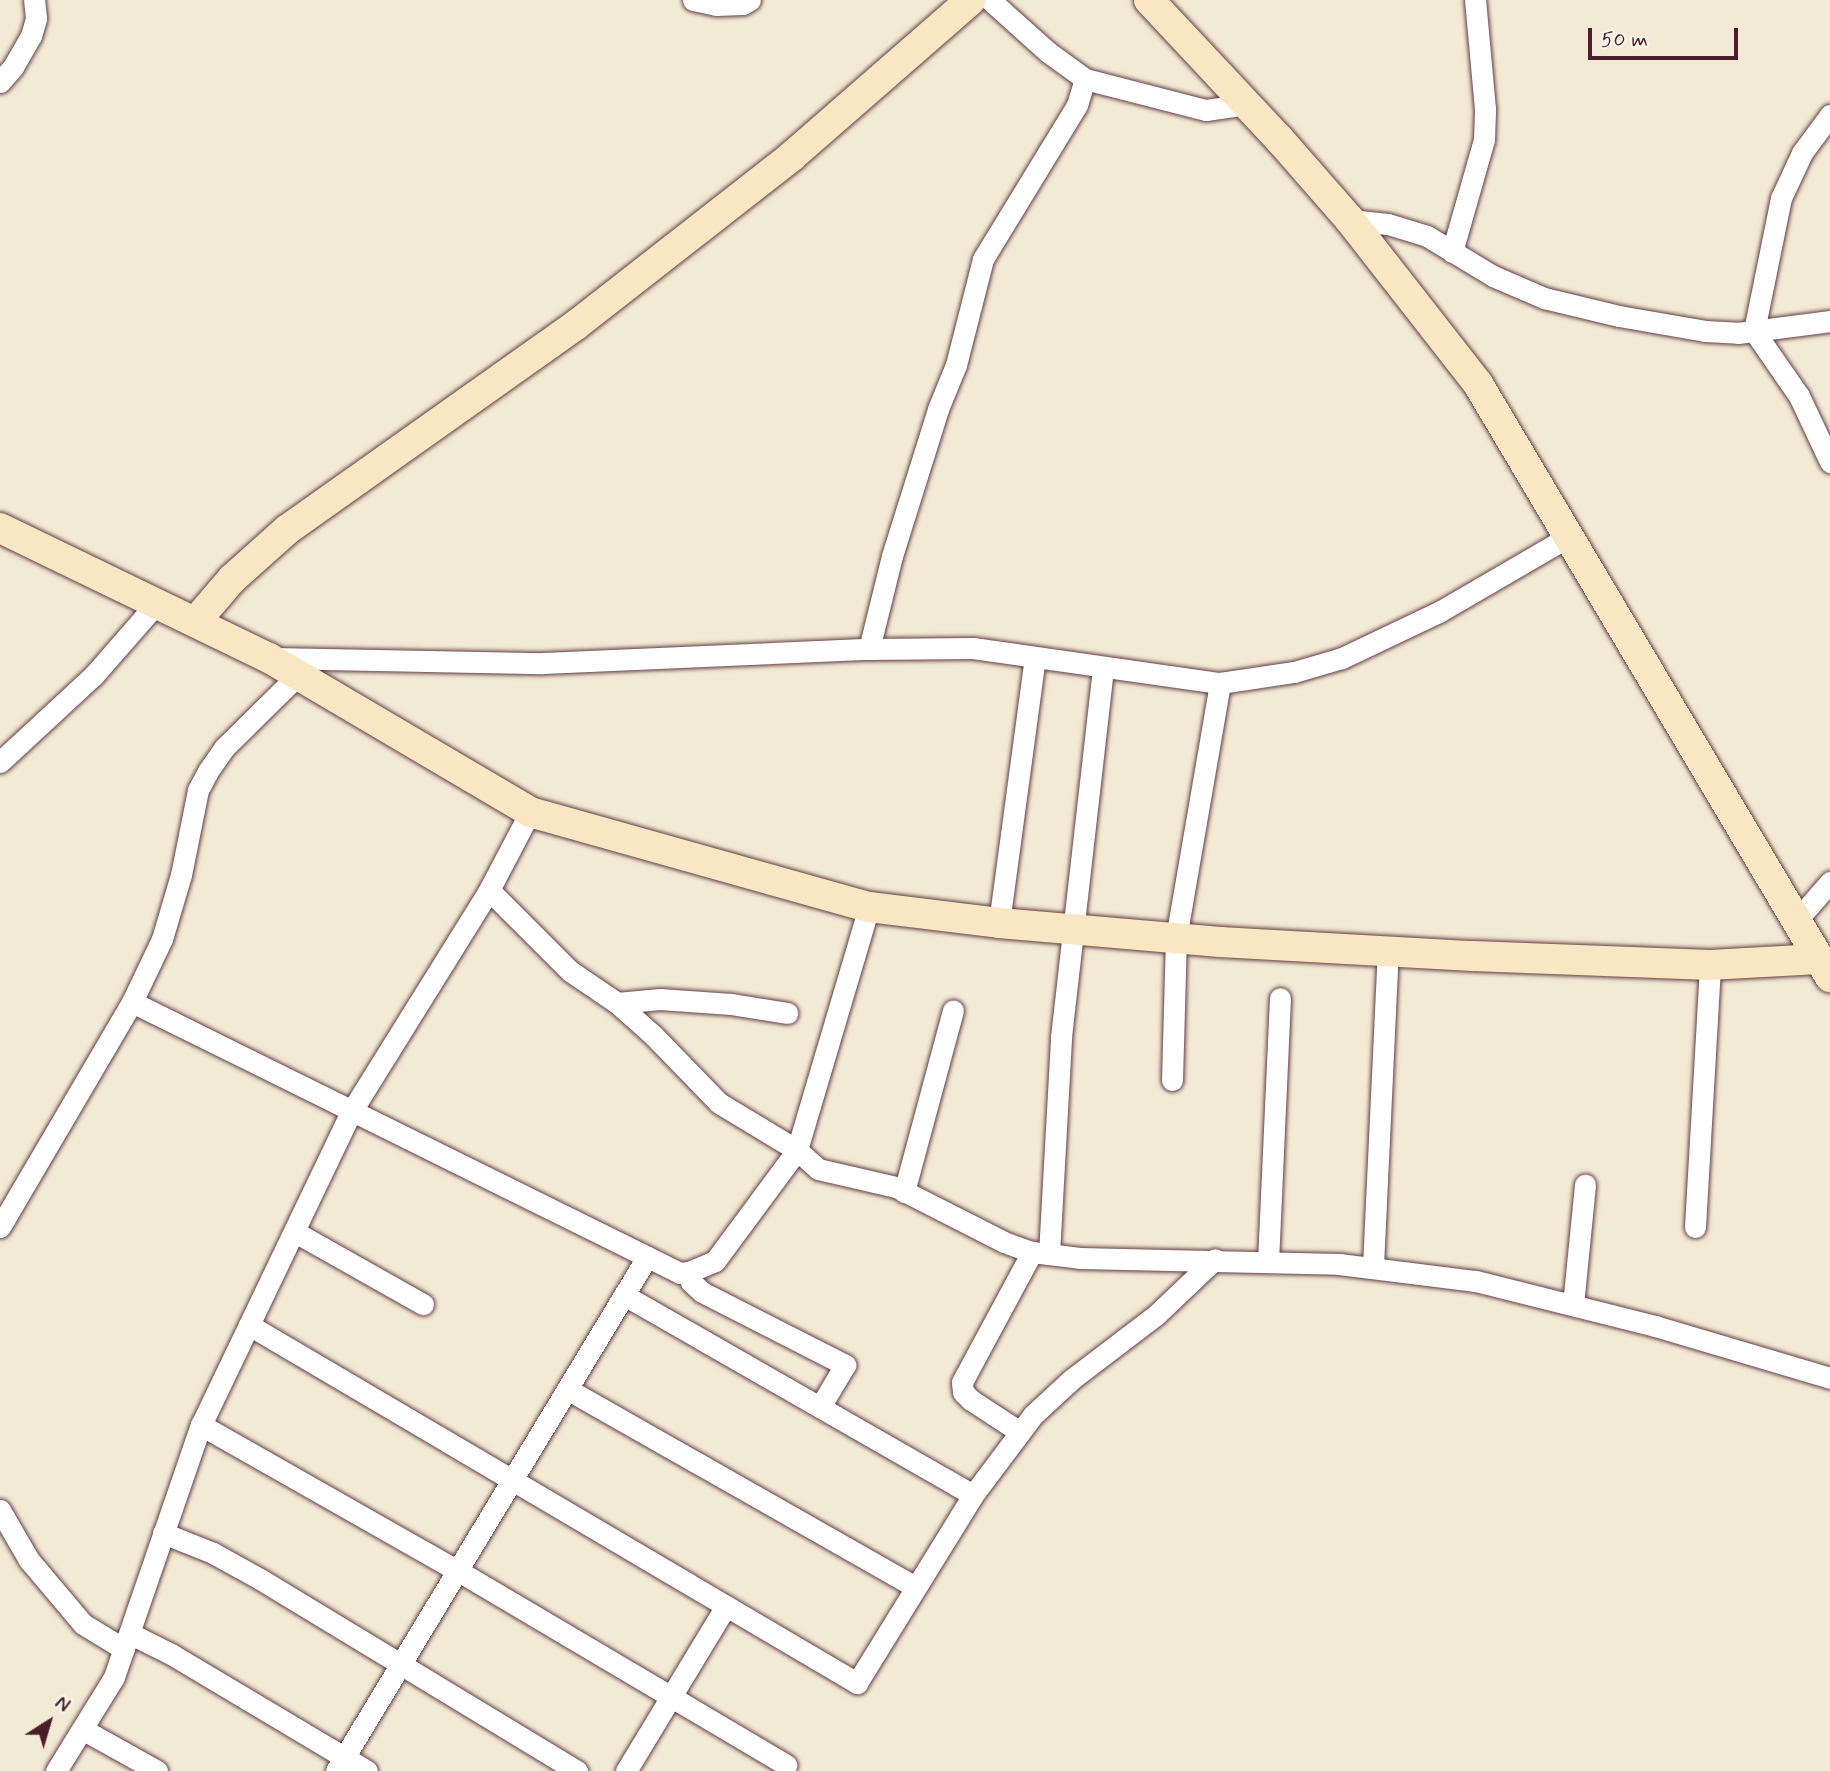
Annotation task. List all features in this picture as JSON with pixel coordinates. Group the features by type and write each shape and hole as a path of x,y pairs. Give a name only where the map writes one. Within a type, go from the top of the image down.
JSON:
{"street":[{"path":"0,82 13,67 31,36 36,18 34,0"},
{"path":"693,0 716,5 743,4 750,0"},
{"path":"196,621 232,579 288,529 587,317 792,156 971,0"},
{"path":"990,0 1048,52 1085,79 1206,110 1247,104"},
{"path":"1149,0 1247,104 1350,220 1478,384 1825,968"},
{"path":"1452,252 1484,140 1485,109 1475,0"},
{"path":"869,649 891,556 956,365 983,259 1077,105 1085,79"},
{"path":"1830,115 1802,153 1781,198 1754,331 1799,396 1830,463"},
{"path":"1350,220 1388,224 1427,236 1493,276 1544,298 1619,316 1705,331 1754,331 1830,321"},
{"path":"0,528 269,658 530,812 869,907 999,923 1176,938 1388,951 1825,968"},
{"path":"269,658 543,663 869,649 973,648 1220,683 1294,672 1342,658 1439,612 1568,537"},
{"path":"0,762 94,675 156,604"},
{"path":"999,923 1035,657"},
{"path":"1020,1432 971,1400 963,1392 962,1381 1040,1253 1072,929 1103,667"},
{"path":"0,1227 132,1002 171,912 198,790 225,747 298,675"},
{"path":"1172,1080 1176,938 1220,683"},
{"path":"56,1771 114,1677 201,1425 351,1112 489,890 530,812"},
{"path":"1796,921 1830,882"},
{"path":"489,890 570,971 617,1003 654,1036 719,1103 797,1150 818,1169 867,1178 904,1192 1004,1242 1040,1253 1080,1258 1215,1259 1373,1266 1476,1280 1655,1326 1830,1378"},
{"path":"132,1002 680,1273 689,1272 715,1261 797,1150 869,907"},
{"path":"1373,1266 1388,951"},
{"path":"1695,1227 1710,965"},
{"path":"1268,1262 1280,998"},
{"path":"617,1003 660,999 731,1004 787,1013"},
{"path":"904,1192 953,1010"},
{"path":"1573,1305 1585,1185"},
{"path":"295,1232 423,1304"},
{"path":"340,1764 455,1570 647,1257"},
{"path":"248,1325 856,1683 973,1495 1033,1415 1072,1379 1156,1315 1215,1259"},
{"path":"689,1272 691,1282 702,1292 845,1365 820,1407"},
{"path":"624,1295 973,1495"},
{"path":"567,1388 914,1586"},
{"path":"201,1425 455,1570 786,1765"},
{"path":"0,1510 29,1560 83,1624 171,1654 340,1764 367,1771"},
{"path":"163,1532 213,1553 400,1662 577,1771"},
{"path":"626,1771 726,1606"},
{"path":"82,1729 157,1771"}]}
